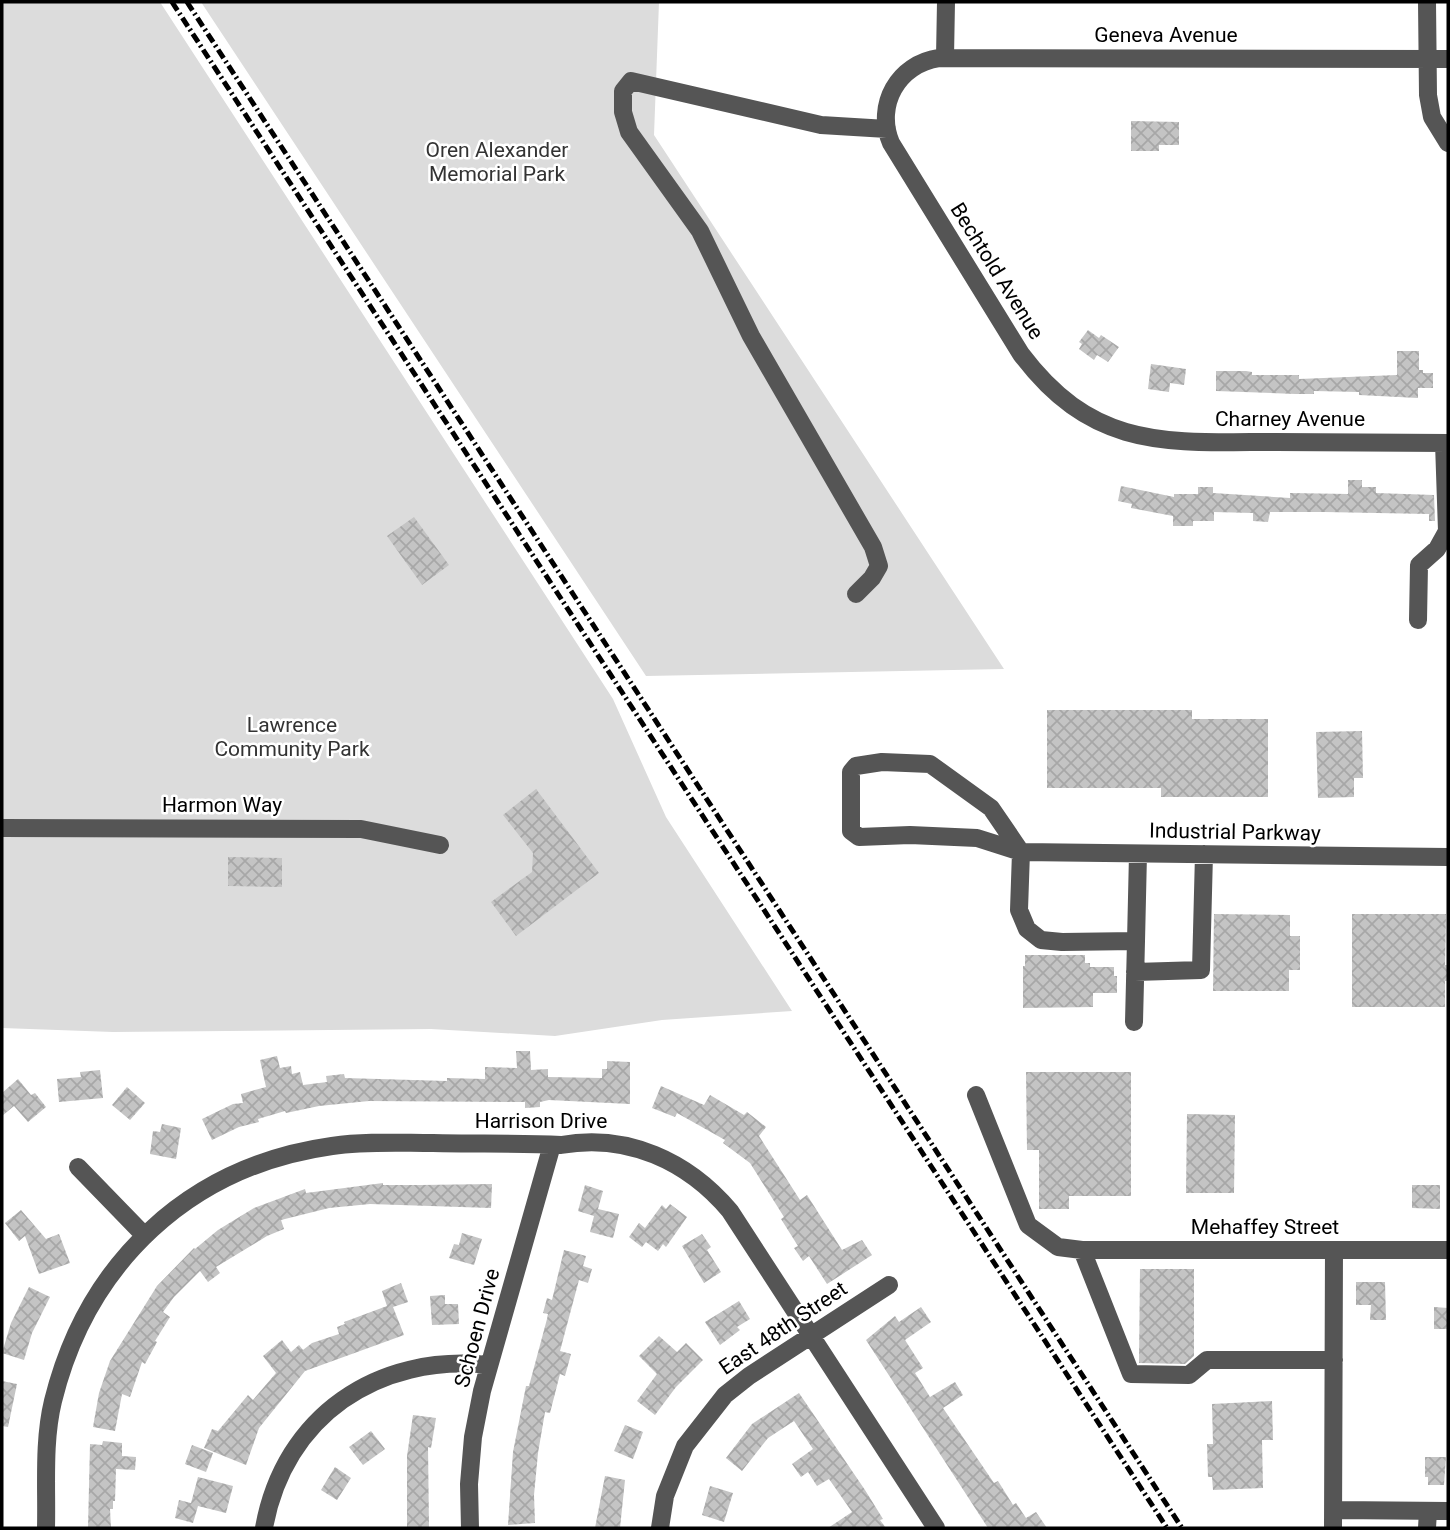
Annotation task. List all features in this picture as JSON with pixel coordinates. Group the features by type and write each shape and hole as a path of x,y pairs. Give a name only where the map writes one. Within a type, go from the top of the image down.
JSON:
{"street":[{"path":"945,57 946,2"},
{"path":"1427,2 1428,95 1432,117 1448,143"},
{"name":"Geneva Avenue","path":"887,129 885,111 894,87 905,72 921,62 945,57 1448,59"},
{"path":"856,594 872,578 879,566 873,547 751,336 699,231 629,132 623,112 623,91 631,81 821,125 887,129"},
{"name":"Bechtold Avenue","path":"887,129 891,143 1021,354 1036,373 1053,390 1085,414 1133,434"},
{"name":"Charney Avenue","path":"1133,434 1174,442 1446,443"},
{"path":"1418,620 1419,565 1437,549 1447,531 1446,443"},
{"name":"Industrial Parkway","path":"1021,852 991,808 930,764 882,762 856,766 851,772 851,831 859,837 910,835 977,838 1021,852 1448,857"},
{"name":"Harmon Way","path":"2,828 361,829 440,845"},
{"path":"1021,852 1018,910 1027,929 1041,940 1136,941"},
{"path":"1134,1022 1138,853"},
{"path":"1135,972 1201,970 1204,854"},
{"name":"Mehaffey Street","path":"976,1095 1028,1225 1058,1247 1082,1250 1448,1250"},
{"name":"Harrison Drive","path":"46,1528 48,1434 52,1403 65,1358 84,1315 118,1262 174,1210 221,1181 257,1165 310,1150 372,1143 552,1145 585,1142 617,1144 656,1154 684,1169 706,1186 730,1211 936,1528"},
{"name":"Schoen Drive","path":"470,1528 469,1484 473,1437 489,1364 552,1145"},
{"path":"78,1167 145,1235"},
{"path":"1082,1250 1132,1374 1189,1376 1207,1360 1334,1360"},
{"path":"1333,1528 1334,1250"},
{"name":"East 48th Street","path":"660,1528 665,1496 676,1466 690,1439 712,1409 749,1376 889,1284"},
{"path":"264,1528 270,1500 294,1450 318,1420 349,1396 382,1377 419,1366 455,1362 489,1364"},
{"path":"1335,1510 1427,1519 1448,1511"}],"green space":[{"name":"Lawrence Community Park","path":"2,2 160,2 613,699 666,817 792,1011 662,1020 555,1036 431,1029 113,1032 2,1028"},
{"name":"Oren Alexander Memorial Park","path":"201,2 659,2 654,135 1004,669 646,676"}],"building":[{"path":"1131,121 1179,122 1179,145 1159,145 1159,151 1131,151"},
{"path":"1088,330 1119,347 1108,362 1097,355 1094,360 1079,349 1082,344 1079,342"},
{"path":"1397,351 1419,351 1419,370 1433,373 1433,388 1418,388 1418,398 1359,395 1359,392 1314,391 1314,394 1296,394 1216,391 1216,371 1246,371 1252,372 1252,375 1299,375 1299,379 1397,375"},
{"path":"1151,364 1186,369 1184,385 1170,383 1169,392 1148,389"},
{"path":"1348,480 1362,480 1362,487 1376,487 1376,493 1434,495 1435,521 1429,521 1429,514 1270,512 1268,522 1253,521 1253,513 1214,512 1214,521 1193,521 1193,526 1173,526 1173,516 1131,508 1132,504 1118,501 1121,486 1174,497 1174,494 1198,494 1198,487 1213,487 1213,493 1290,498 1290,493 1348,494"},
{"path":"414,517 449,565 422,585 387,536"},
{"path":"1047,710 1192,710 1192,719 1268,719 1268,797 1161,797 1161,788 1047,788"},
{"path":"1362,731 1363,778 1354,778 1354,797 1318,798 1316,732"},
{"path":"536,789 599,873 516,936 491,902 532,872 533,853 503,815"},
{"path":"228,857 282,858 282,887 228,886"},
{"path":"1214,914 1290,915 1290,936 1300,936 1300,970 1289,970 1289,991 1213,991"},
{"path":"1352,914 1446,914 1445,965 1448,965 1448,981 1445,981 1445,1007 1352,1007"},
{"path":"1025,955 1085,955 1085,963 1090,963 1090,967 1114,967 1117,993 1093,993 1093,1007 1023,1008"},
{"path":"516,1051 530,1051 531,1070 548,1069 548,1077 602,1078 602,1069 607,1069 607,1061 630,1062 630,1104 549,1100 540,1102 540,1107 525,1108 525,1102 369,1101 319,1106 286,1113 285,1111 258,1119 259,1122 239,1127 212,1140 202,1119 233,1104 243,1103 241,1094 266,1087 260,1060 277,1056 280,1068 291,1066 292,1074 300,1072 303,1085 327,1082 326,1076 344,1074 345,1078 447,1081 447,1078 485,1079 485,1067 517,1068"},
{"path":"100,1070 103,1098 59,1102 57,1079 81,1077 80,1072"},
{"path":"1026,1072 1131,1072 1131,1196 1069,1196 1069,1209 1039,1209 1039,1150 1027,1150"},
{"path":"18,1079 31,1095 35,1093 46,1107 28,1122 14,1106 2,1116 2,1093"},
{"path":"661,1086 704,1105 710,1095 744,1115 747,1112 766,1127 759,1136 800,1200 807,1195 842,1250 862,1240 872,1255 827,1284 809,1256 803,1261 794,1248 798,1246 781,1219 784,1217 750,1163 723,1143 725,1140 677,1113 675,1117 652,1108"},
{"path":"127,1087 145,1103 130,1120 112,1105"},
{"path":"1187,1114 1235,1115 1234,1193 1186,1193"},
{"path":"162,1124 181,1128 176,1159 150,1154 153,1131 160,1132"},
{"path":"383,1183 492,1184 491,1208 370,1204 329,1208 281,1220 284,1229 267,1236 216,1267 220,1273 208,1282 200,1271 174,1297 163,1312 170,1317 145,1364 142,1362 130,1397 122,1394 115,1431 93,1427 99,1393 110,1361 157,1286 194,1248 254,1208 305,1189 306,1193"},
{"path":"585,1185 603,1191 598,1209 619,1214 613,1238 590,1232 594,1216 578,1211"},
{"path":"1412,1185 1440,1185 1440,1209 1412,1208"},
{"path":"670,1204 687,1217 666,1247 663,1244 658,1251 646,1242 642,1247 629,1237 639,1223 645,1228 662,1205 666,1209"},
{"path":"21,1210 46,1239 59,1234 70,1263 39,1274 25,1236 19,1241 5,1223"},
{"path":"462,1233 482,1239 474,1265 449,1258 454,1244 459,1245"},
{"path":"702,1234 711,1247 707,1250 721,1272 704,1283 682,1246"},
{"path":"564,1250 586,1256 583,1266 592,1269 588,1283 579,1280 560,1351 571,1354 565,1376 560,1374 550,1413 545,1412 534,1495 535,1523 508,1525 513,1452 526,1386 529,1386 547,1319 548,1314 543,1313 547,1298 552,1300"},
{"path":"1140,1269 1194,1269 1194,1356 1185,1364 1139,1363"},
{"path":"1356,1282 1385,1282 1386,1320 1370,1320 1371,1305 1356,1305"},
{"path":"401,1283 408,1302 393,1307 404,1335 305,1371 259,1428 246,1465 204,1448 212,1429 218,1431 248,1395 253,1400 276,1373 263,1356 282,1340 291,1352 299,1345 303,1350 312,1343 339,1334 337,1327 345,1324 344,1322 387,1306 382,1291"},
{"path":"29,1287 50,1297 32,1333 24,1360 2,1353 11,1323"},
{"path":"445,1295 445,1304 458,1304 459,1324 432,1325 430,1296"},
{"path":"739,1301 750,1319 737,1327 740,1330 720,1345 705,1322"},
{"path":"921,1307 931,1322 905,1340 923,1368 915,1373 930,1397 955,1382 963,1395 943,1408 994,1483 998,1481 1013,1505 1016,1503 1026,1518 1036,1512 1047,1528 988,1528 866,1340 895,1316 899,1322"},
{"path":"1434,1307 1448,1308 1448,1329 1434,1329"},
{"path":"659,1336 677,1352 686,1343 703,1360 676,1387 655,1415 637,1401 657,1374 639,1356"},
{"path":"2,1381 17,1384 8,1427 2,1426"},
{"path":"799,1393 865,1490 886,1528 828,1528 852,1512 829,1479 817,1486 808,1472 801,1477 792,1464 813,1449 794,1421 768,1438 742,1471 726,1458 752,1424"},
{"path":"1272,1401 1273,1440 1262,1440 1263,1488 1213,1490 1212,1477 1208,1477 1207,1444 1213,1444 1212,1404"},
{"path":"413,1415 436,1418 431,1448 428,1447 429,1528 407,1528 407,1456"},
{"path":"625,1425 643,1432 633,1459 614,1451"},
{"path":"371,1431 385,1449 363,1465 349,1447"},
{"path":"103,1441 122,1443 122,1456 136,1457 135,1470 116,1469 115,1501 113,1509 110,1509 111,1528 88,1528 90,1444 102,1445"},
{"path":"192,1445 213,1453 206,1472 185,1464"},
{"path":"1425,1457 1446,1457 1444,1485 1428,1485 1428,1477 1425,1477"},
{"path":"335,1467 351,1478 337,1500 321,1490"},
{"path":"605,1476 625,1480 620,1528 595,1528"},
{"path":"198,1477 233,1486 226,1513 198,1506 193,1523 175,1518 179,1500 191,1503"},
{"path":"710,1486 733,1493 724,1522 702,1515"}],"railway":[{"path":"172,2 1167,1528"},
{"path":"187,2 1182,1528"}]}
